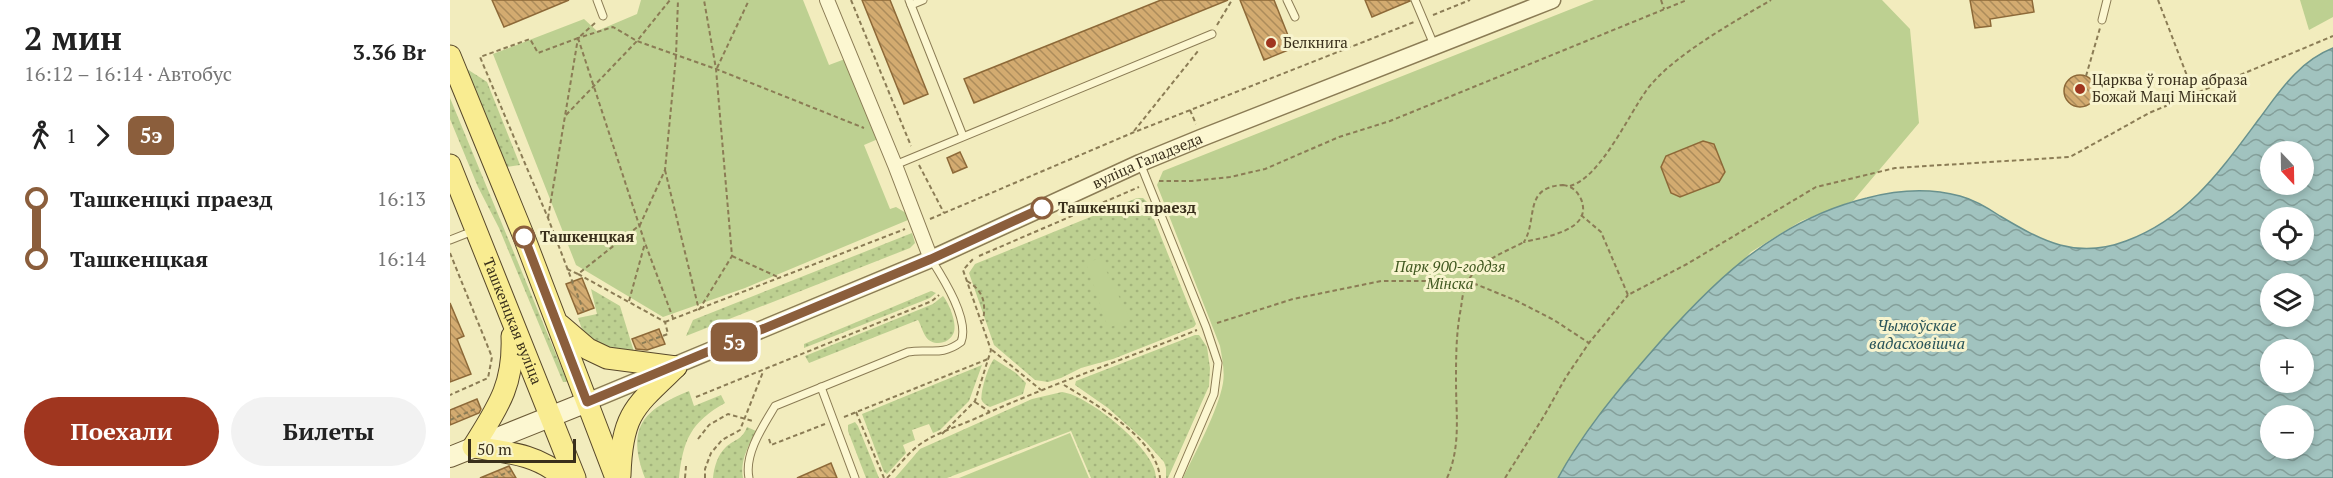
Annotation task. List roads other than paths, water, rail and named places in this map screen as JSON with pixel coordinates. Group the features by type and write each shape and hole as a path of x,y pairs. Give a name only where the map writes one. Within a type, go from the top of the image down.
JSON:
{"main road":[{"path":"450,56 618,478"},
{"name":"Ташкенцкая вуліца","path":"450,165 575,478"},
{"path":"512,321 513,358 510,377 498,407 473,447 521,455 540,461 563,478"},
{"path":"557,322 588,349 608,358 676,366"},
{"path":"618,478 621,445 626,424 638,403 676,366"},
{"name":"вуліца Галадзеда","path":"450,457 587,402"}],"street":[{"path":"827,0 931,259"},
{"name":"вуліца Галадзеда","path":"587,402 931,259 1140,163 1552,0"}],"lane":[{"path":"597,0 603,16"},
{"path":"923,0 910,3 963,136"},
{"path":"1287,0 1295,17"},
{"path":"1415,0 1434,47"},
{"path":"2102,20 2107,0"},
{"path":"895,165 1212,34"},
{"path":"1140,163 1206,327 1218,363 1214,394 1178,478"},
{"path":"450,240 476,230"},
{"path":"749,478 751,454 775,406 908,352 922,350 931,353 941,352 961,342 964,328 948,286 931,259"},
{"path":"821,387 855,478"}],"water":[{"name":"Чыжоўскае вадасховішча","path":"2333,48 2333,478 1558,478 1588,430 1669,331 1718,282 1744,260 1801,223 1867,198 1890,193 1925,191 1949,193 1971,200 2030,233 2060,245 2091,249 2126,241 2148,231 2185,206 2217,174 2274,98 2310,61"}],"place":[{"name":"Белкнига","path":"1271,43"},
{"name":"Царква ў гонар абраза Божай Маці Мінскай","path":"2080,89"},
{"name":"Ташкенцкі праезд","path":"1042,208"},
{"name":"Ташкенцкая","path":"524,237"}],"park label":[{"name":"Парк 900-годдзя Мінска","path":"1450,276"}]}
